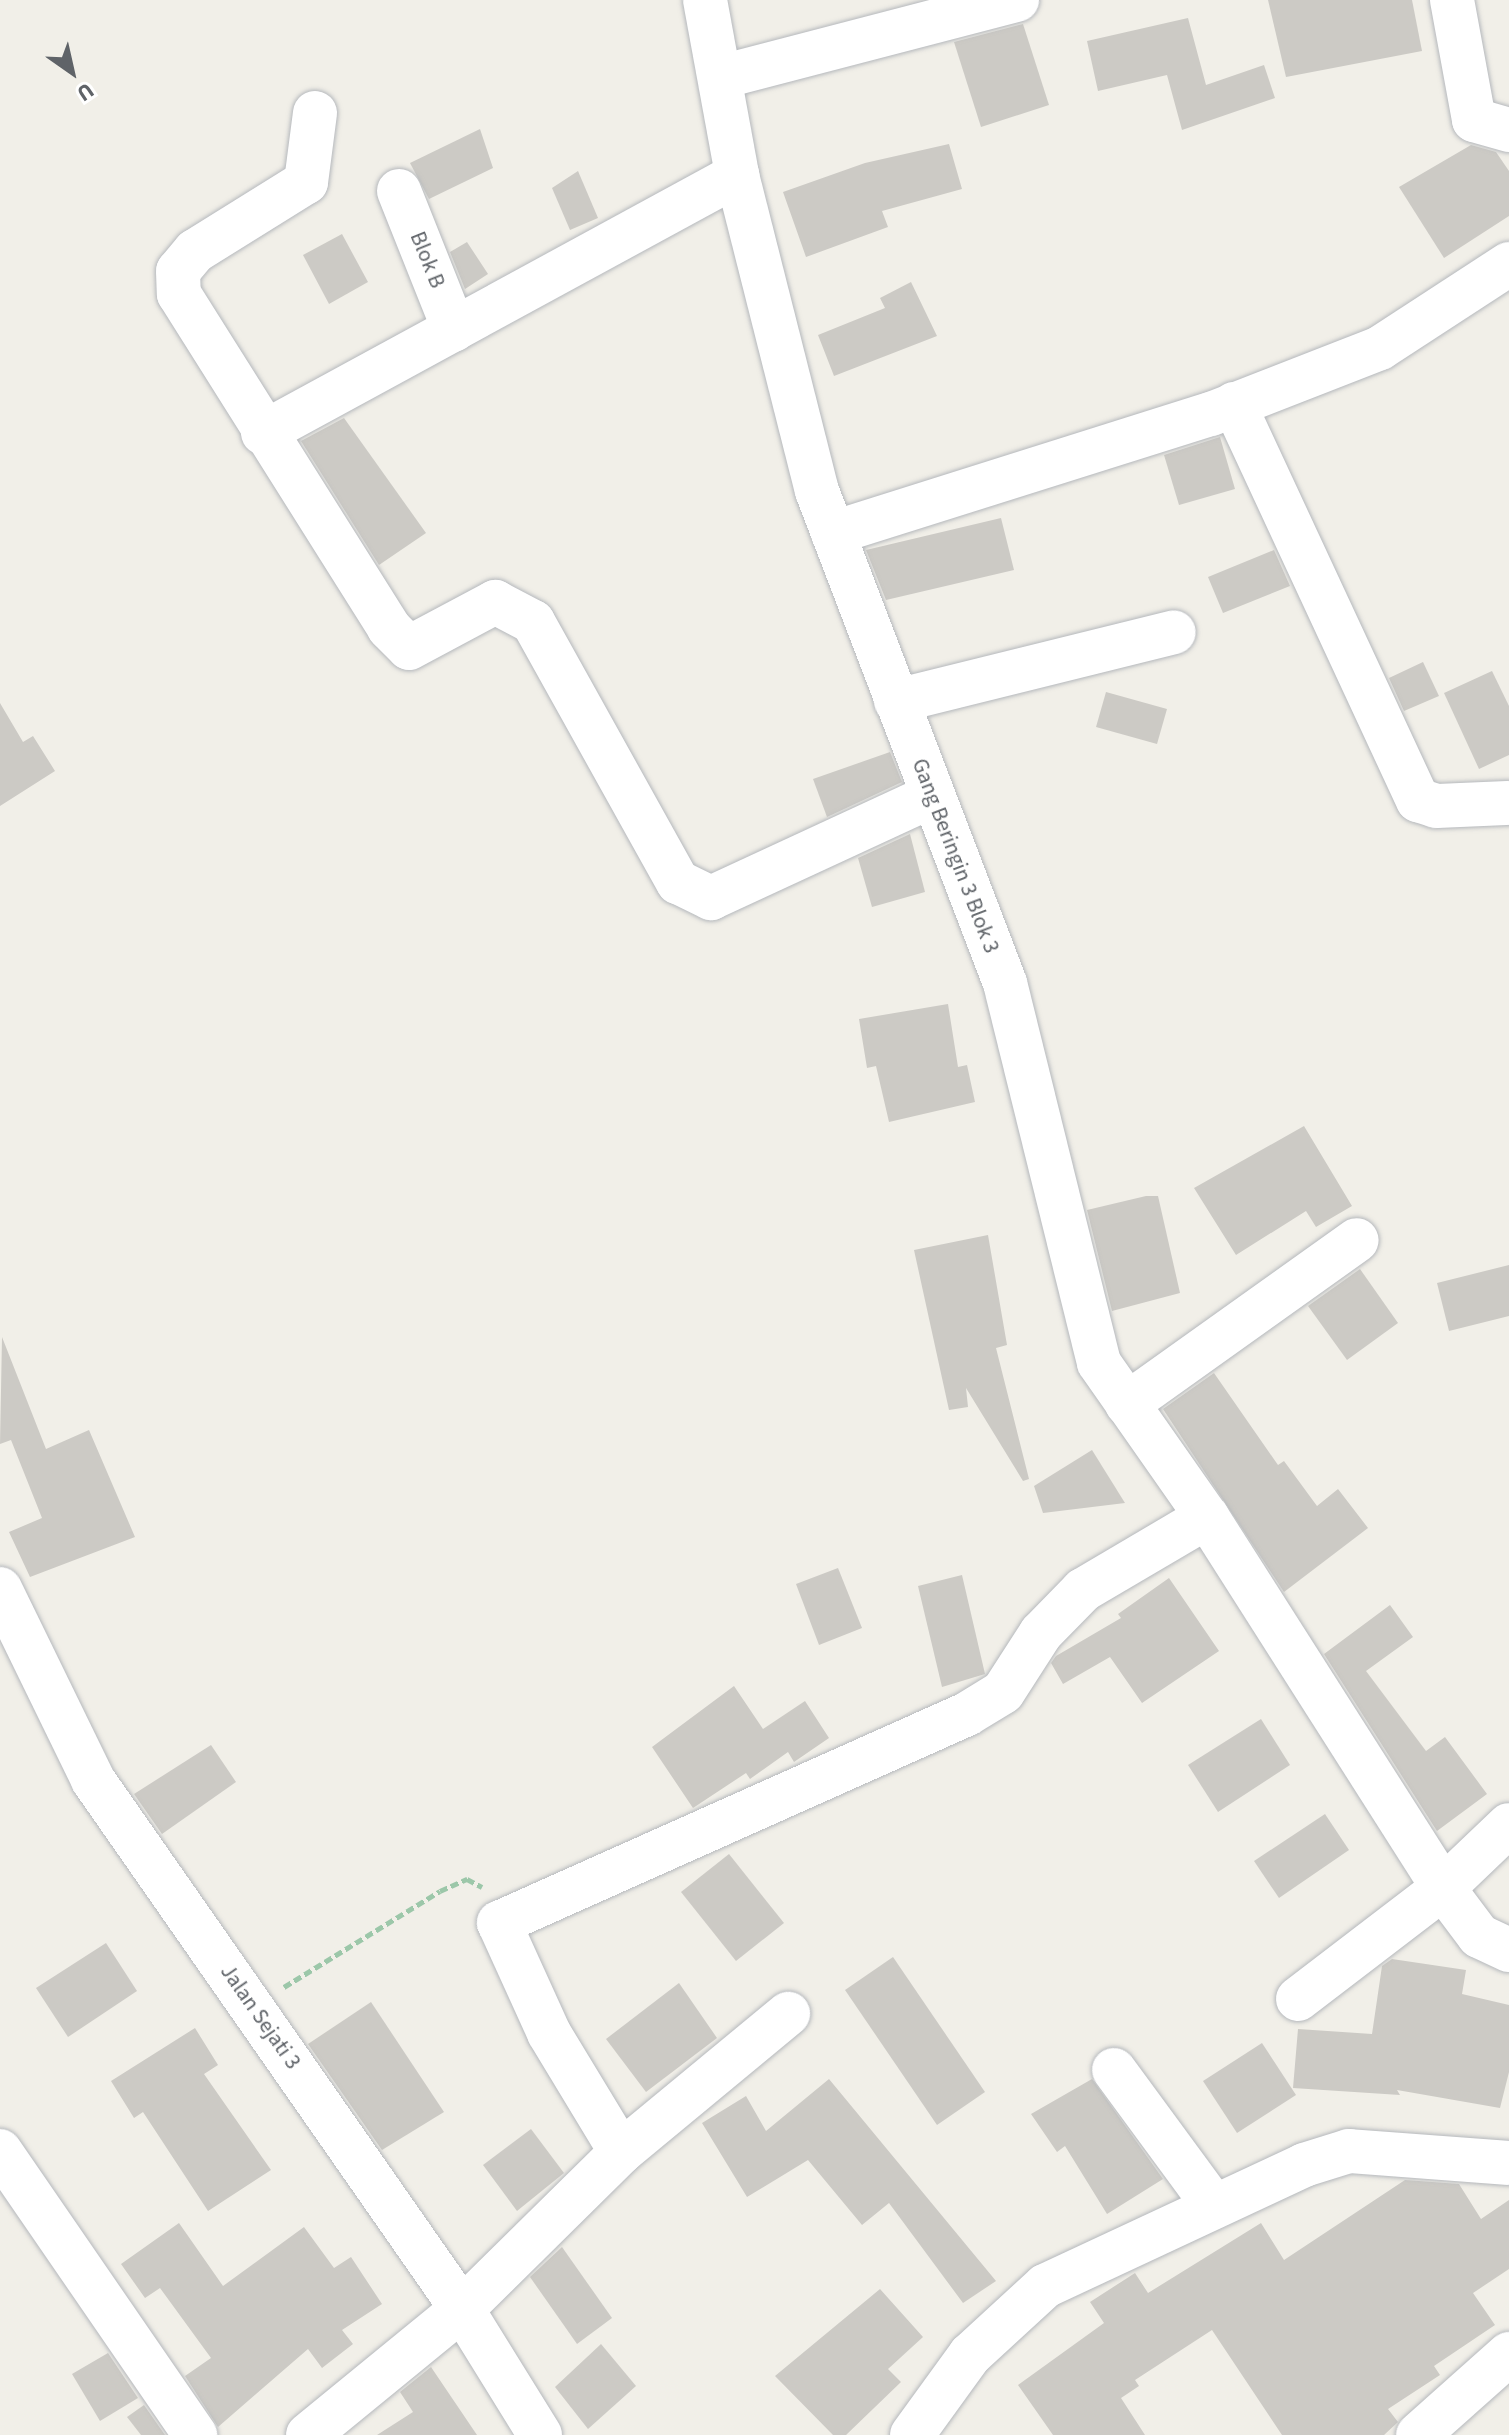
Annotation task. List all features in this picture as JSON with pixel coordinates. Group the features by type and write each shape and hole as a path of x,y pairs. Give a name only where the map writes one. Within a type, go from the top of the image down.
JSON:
{"street":[{"name":"Gang Beringin 3 Blok 3","path":"705,0 737,175 833,533 1005,983 1089,1339 1127,1404 1207,1517 1443,1888 1479,1936 1509,1950"},
{"path":"721,77 1017,0"},
{"path":"1452,0 1474,120 1509,130"},
{"path":"315,113 306,182 195,251 178,271 179,294 263,433 389,628 409,648 495,602 533,622 678,882 711,898 932,796"},
{"path":"263,433 737,175"},
{"name":"Blok B","path":"399,191 454,329"},
{"path":"833,533 1234,404 1380,348 1509,264"},
{"path":"1234,404 1418,800 1436,806 1509,803"},
{"path":"896,701 1174,632"},
{"path":"1127,1404 1357,1240"},
{"path":"621,2152 549,2033 499,1923 967,1714 1003,1692 1041,1633 1083,1590 1207,1517"},
{"name":"Jalan Sejati 3","path":"0,1589 93,1780 462,2309 540,2435"},
{"path":"1298,1999 1443,1888 1509,1825"},
{"path":"308,2435 462,2309 621,2152 788,2014"},
{"path":"1114,2070 1214,2206"},
{"path":"0,2151 195,2435"},
{"path":"912,2435 970,2355 1045,2286 1214,2206 1349,2151 1509,2163"},
{"path":"1418,2435 1504,2364"}],"path":[{"path":"253,2006 467,1879 481,1886 499,1923"}],"building":[{"path":"1268,0 1412,0 1422,51 1286,77"},
{"path":"1188,18 1206,85 1264,65 1275,98 1182,130 1167,75 1098,91 1087,41"},
{"path":"1023,24 1049,105 981,127 954,42"},
{"path":"480,129 493,168 429,199 410,163"},
{"path":"949,144 962,189 882,211 888,227 806,257 783,192 865,163"},
{"path":"1471,145 1496,152 1509,171 1509,216 1444,258 1399,187"},
{"path":"578,171 598,218 570,230 552,188"},
{"path":"342,234 368,282 329,304 303,255"},
{"path":"467,242 488,274 465,289 450,252"},
{"path":"911,282 937,336 834,376 818,335 885,308 880,298"},
{"path":"344,418 426,533 379,565 301,441"},
{"path":"1220,437 1235,489 1179,505 1164,455"},
{"path":"1001,518 1014,570 886,600 866,550"},
{"path":"1274,550 1290,586 1223,613 1208,577"},
{"path":"1423,662 1439,696 1404,711 1389,678"},
{"path":"1492,671 1509,706 1509,755 1479,769 1444,693"},
{"path":"1106,692 1167,709 1157,744 1096,727"},
{"path":"0,703 23,742 33,736 55,771 0,806"},
{"path":"890,752 902,782 827,817 813,779"},
{"path":"910,834 925,892 872,907 858,858"},
{"path":"948,1004 958,1067 967,1065 975,1102 889,1122 876,1066 867,1068 859,1019"},
{"path":"1304,1126 1352,1206 1316,1227 1306,1211 1236,1255 1194,1188"},
{"path":"1158,1196 1180,1293 1112,1311 1087,1210"},
{"path":"988,1235 1007,1345 996,1348 1029,1479 1023,1481 966,1388 968,1407 949,1410 914,1250"},
{"path":"1509,1265 1509,1316 1449,1331 1437,1283"},
{"path":"1360,1269 1398,1323 1347,1360 1308,1306"},
{"path":"2,1337 46,1449 89,1430 135,1537 30,1577 9,1532 42,1518 11,1440 0,1444"},
{"path":"1214,1373 1278,1465 1284,1461 1317,1506 1338,1489 1368,1528 1284,1592 1163,1409"},
{"path":"1092,1450 1125,1503 1043,1513 1034,1486"},
{"path":"838,1568 862,1628 819,1645 796,1584"},
{"path":"962,1575 985,1674 942,1687 918,1586"},
{"path":"1169,1578 1219,1651 1142,1703 1110,1657 1063,1684 1051,1663 1056,1656 1121,1618 1118,1614"},
{"path":"1390,1605 1413,1637 1366,1671 1426,1751 1445,1737 1487,1794 1437,1831 1324,1654"},
{"path":"734,1686 763,1729 805,1701 829,1738 794,1762 788,1752 750,1779 746,1773 693,1808 652,1747"},
{"path":"1261,1719 1290,1765 1218,1812 1188,1765"},
{"path":"211,1745 236,1782 162,1834 134,1794"},
{"path":"1325,1814 1349,1850 1279,1898 1254,1861"},
{"path":"729,1854 784,1923 736,1961 681,1892"},
{"path":"106,1943 137,1991 68,2037 36,1988"},
{"path":"893,1957 985,2092 937,2125 845,1990"},
{"path":"1392,1959 1466,1970 1462,1994 1509,2005 1509,2072 1500,2108 1397,2090 1400,2095 1293,2088 1298,2029 1372,2034 1382,1966"},
{"path":"679,1983 717,2038 646,2092 606,2039"},
{"path":"371,2002 444,2112 382,2150 308,2044"},
{"path":"195,2028 218,2065 204,2074 271,2170 208,2211 143,2112 134,2118 111,2081"},
{"path":"1262,2043 1296,2095 1237,2133 1203,2081"},
{"path":"829,2079 996,2281 963,2303 889,2203 862,2225 808,2160 747,2197 702,2123 746,2096 766,2131"},
{"path":"1092,2079 1163,2179 1107,2214 1065,2146 1057,2152 1031,2114"},
{"path":"531,2129 564,2173 517,2211 483,2165"},
{"path":"1405,2180 1459,2184 1481,2219 1509,2200 1509,2269 1473,2293 1495,2325 1434,2366 1440,2375 1388,2409 1398,2422 1384,2435 1282,2435 1212,2330 1135,2380 1139,2386 1121,2398 1145,2435 1053,2435 1018,2385 1104,2323 1090,2302 1135,2273 1148,2293 1261,2223 1284,2260"},
{"path":"179,2223 223,2286 304,2227 334,2268 351,2257 382,2304 342,2330 353,2344 322,2368 308,2349 218,2427 185,2376 211,2358 160,2288 145,2298 121,2264"},
{"path":"562,2247 612,2318 577,2344 530,2277"},
{"path":"880,2289 923,2337 888,2369 901,2382 846,2435 833,2435 775,2376"},
{"path":"601,2344 636,2386 588,2429 555,2387"},
{"path":"108,2353 138,2398 100,2421 72,2374"},
{"path":"431,2367 477,2435 377,2435 413,2412 400,2392"},
{"path":"144,2405 165,2435 141,2435 127,2417"}]}
